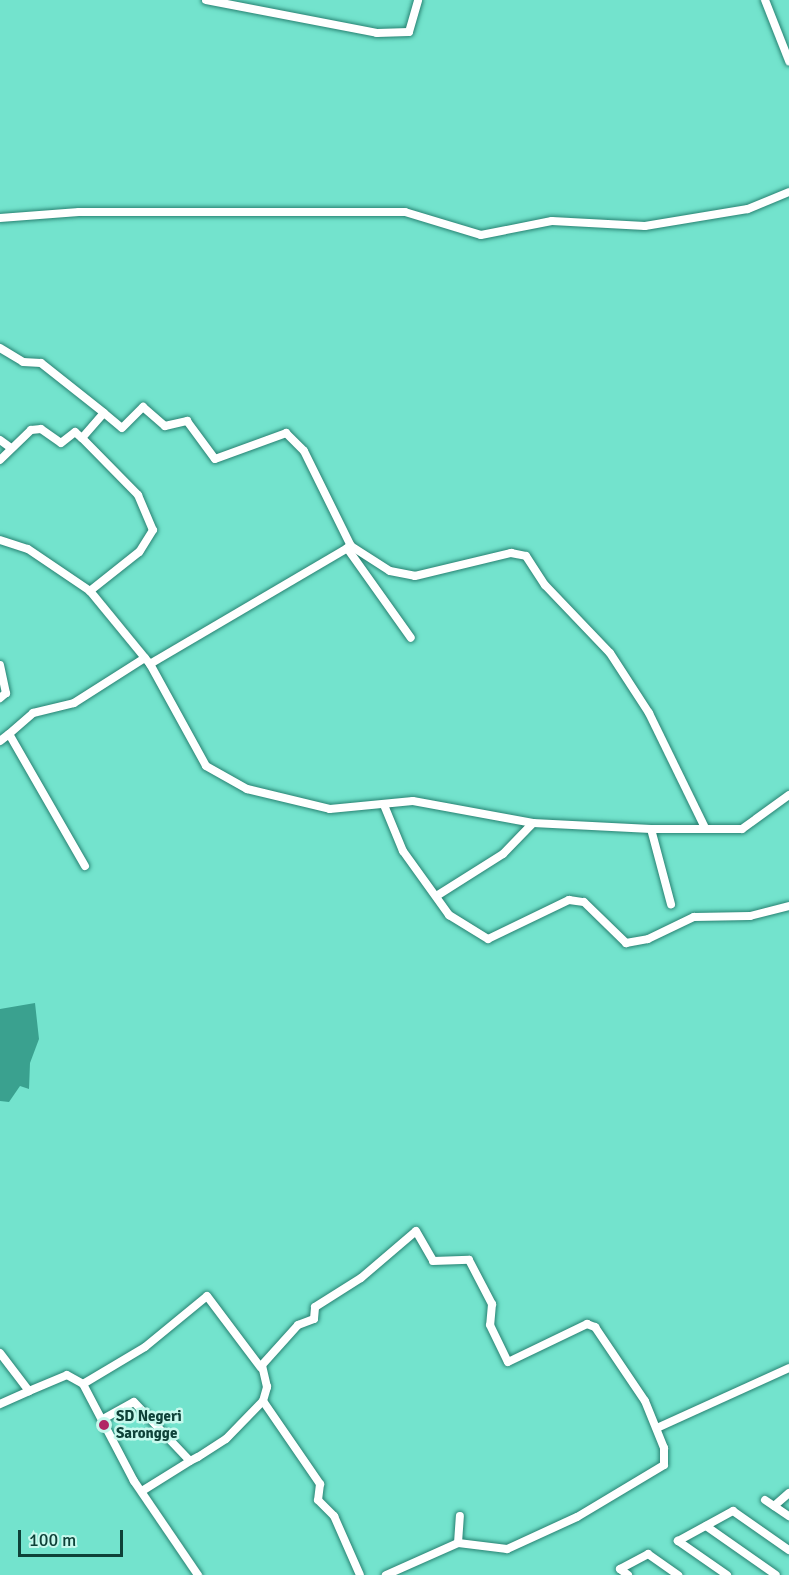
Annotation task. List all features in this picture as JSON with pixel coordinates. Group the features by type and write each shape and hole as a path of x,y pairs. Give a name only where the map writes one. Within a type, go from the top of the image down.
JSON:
{"street":[{"path":"206,0 377,33 409,32 418,0"},
{"path":"765,0 789,61"},
{"path":"0,218 79,212 405,212 481,236 552,221 645,226 748,209 789,192"},
{"path":"0,348 23,362 41,363 122,428 141,407 165,426 184,419 215,459 286,433 304,451 349,547 411,638"},
{"path":"82,438 104,413"},
{"path":"0,460 11,448 36,429 60,443 75,432 138,495 153,530 139,552 90,591"},
{"path":"0,440 11,448"},
{"path":"0,540 28,549 90,591 148,661 212,772 247,789 330,809 428,802 533,823 651,829 751,826 789,795"},
{"path":"0,741 33,713 74,703 349,547"},
{"path":"349,547 404,575 511,553 526,556 610,653 650,712 704,826"},
{"path":"0,665 6,693 0,698"},
{"path":"9,734 84,866"},
{"path":"384,805 403,851 438,895 452,919 488,939 576,899 626,943 648,939 694,917 750,916 789,906"},
{"path":"438,895 503,854 533,823"},
{"path":"651,829 670,904"},
{"path":"261,1368 298,1325 314,1319 315,1307 361,1278 416,1231 434,1261 469,1260 492,1304 490,1325 505,1360 513,1362 587,1324 595,1327 657,1428 666,1464 637,1484 507,1549 458,1542 386,1575"},
{"path":"83,1384 145,1347 207,1296 261,1368 267,1387 263,1401 226,1439 142,1491"},
{"path":"0,1353 29,1391"},
{"path":"657,1428 789,1368"},
{"path":"0,1404 67,1375 83,1384 142,1491 198,1575"},
{"path":"263,1401 321,1484 318,1500 334,1516 360,1575"},
{"path":"103,1419 134,1402 190,1461"},
{"path":"774,1506 789,1493"},
{"path":"765,1500 789,1516"},
{"path":"727,1575 678,1541 733,1511 789,1550"},
{"path":"458,1542 459,1516"},
{"path":"706,1526 776,1575"},
{"path":"628,1575 620,1569 648,1554 678,1575"}],"water":[{"path":"35,1003 39,1039 30,1063 29,1089 20,1086 9,1102 0,1101 0,1009"}],"place":[{"name":"SD Negeri Sarongge","path":"104,1425"}]}
